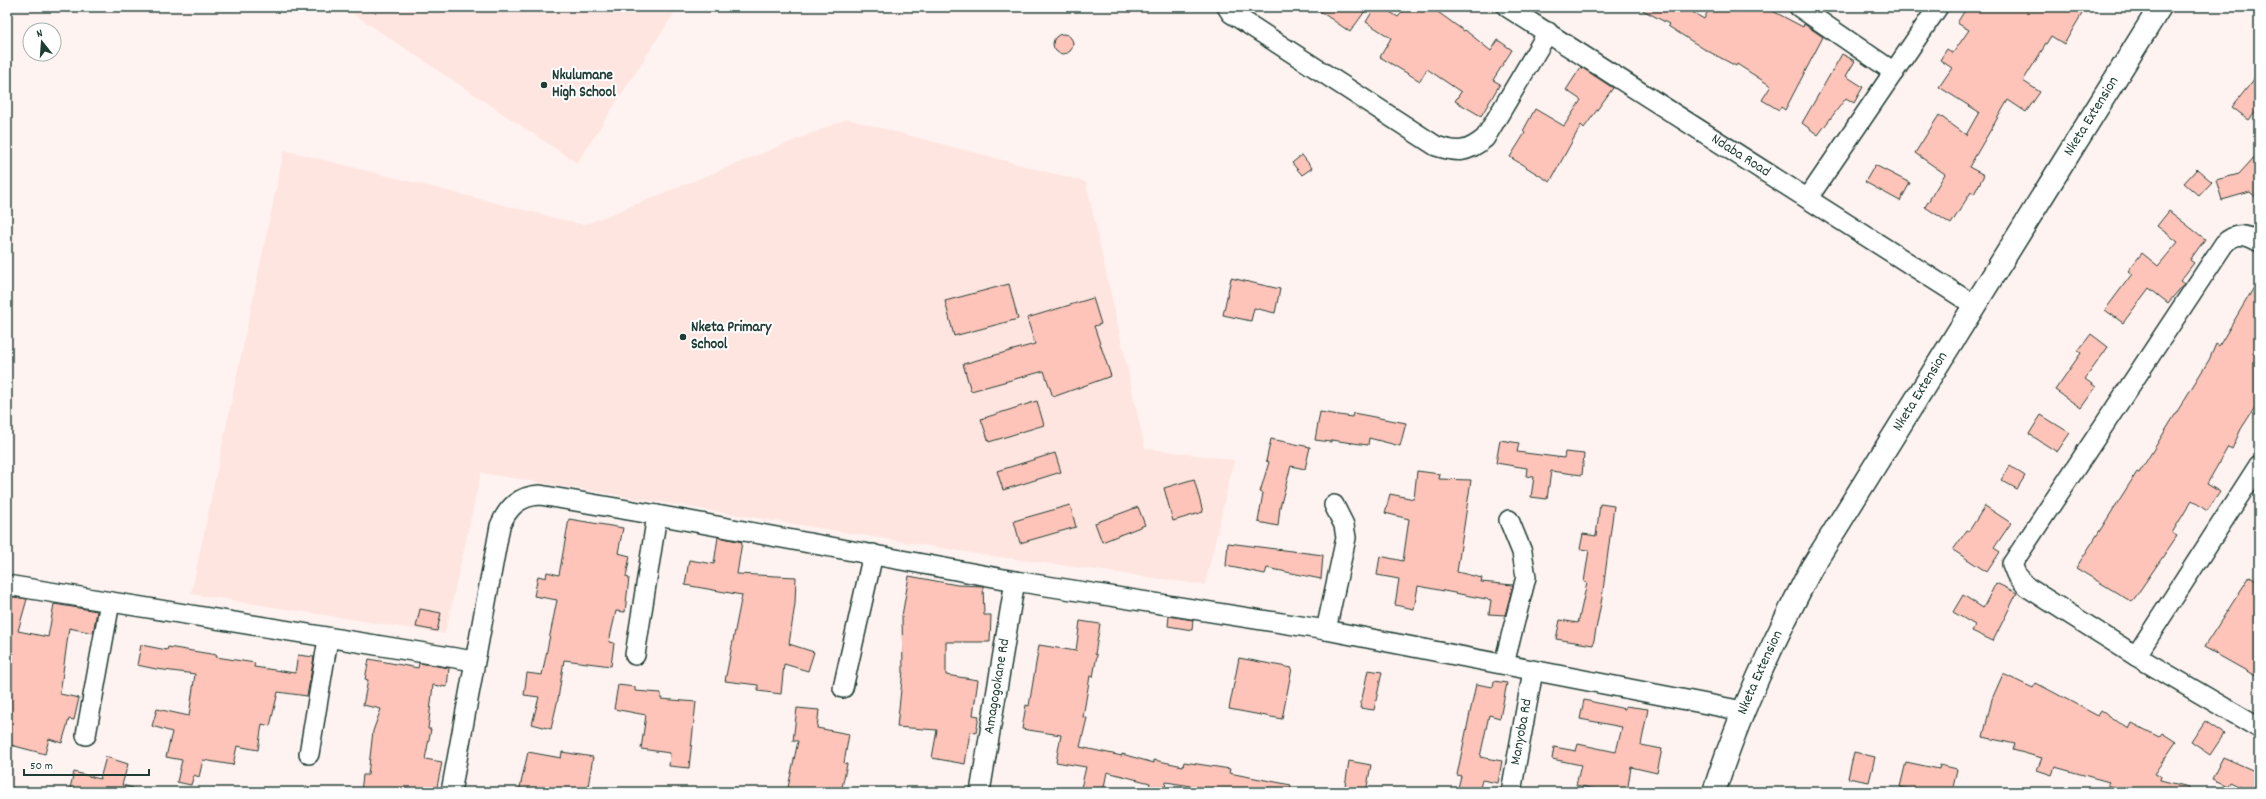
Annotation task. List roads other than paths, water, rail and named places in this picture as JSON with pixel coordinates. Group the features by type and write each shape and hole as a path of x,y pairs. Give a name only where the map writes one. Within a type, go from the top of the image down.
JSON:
{"street":[{"path":"1227,7 1231,13 1436,146 1455,151 1473,148 1485,138 1548,32"},
{"name":"Ndaba Road","path":"1507,7 1974,305"},
{"path":"1799,7 1894,72"},
{"path":"1808,198 1938,7"},
{"name":"Nketa Extension","path":"1714,792 1743,711 1778,633 1812,567 2160,7"},
{"path":"2259,242 2249,236 2239,234 2230,238 2224,244 2012,564 2016,574 2027,587 2136,656 2259,728"},
{"path":"2136,656 2259,465"},
{"path":"451,792 500,526 505,514 514,503 529,496 540,495 873,554 1015,581 1326,630 1504,664 1534,672 1743,711"},
{"path":"1326,630 1346,538 1344,525 1334,506"},
{"path":"636,655 657,515"},
{"path":"1504,664 1526,577 1522,552 1509,520"},
{"path":"843,688 873,554"},
{"name":"Amagogokane Rd","path":"980,792 1015,581"},
{"path":"7,584 474,661"},
{"path":"86,735 110,602"},
{"path":"309,754 328,638"},
{"name":"Manyoba Rd","path":"1511,792 1534,672"}],"place":[{"name":"Nkulumane High School","path":"544,85"},
{"name":"Nketa Primary School","path":"683,337"}]}
